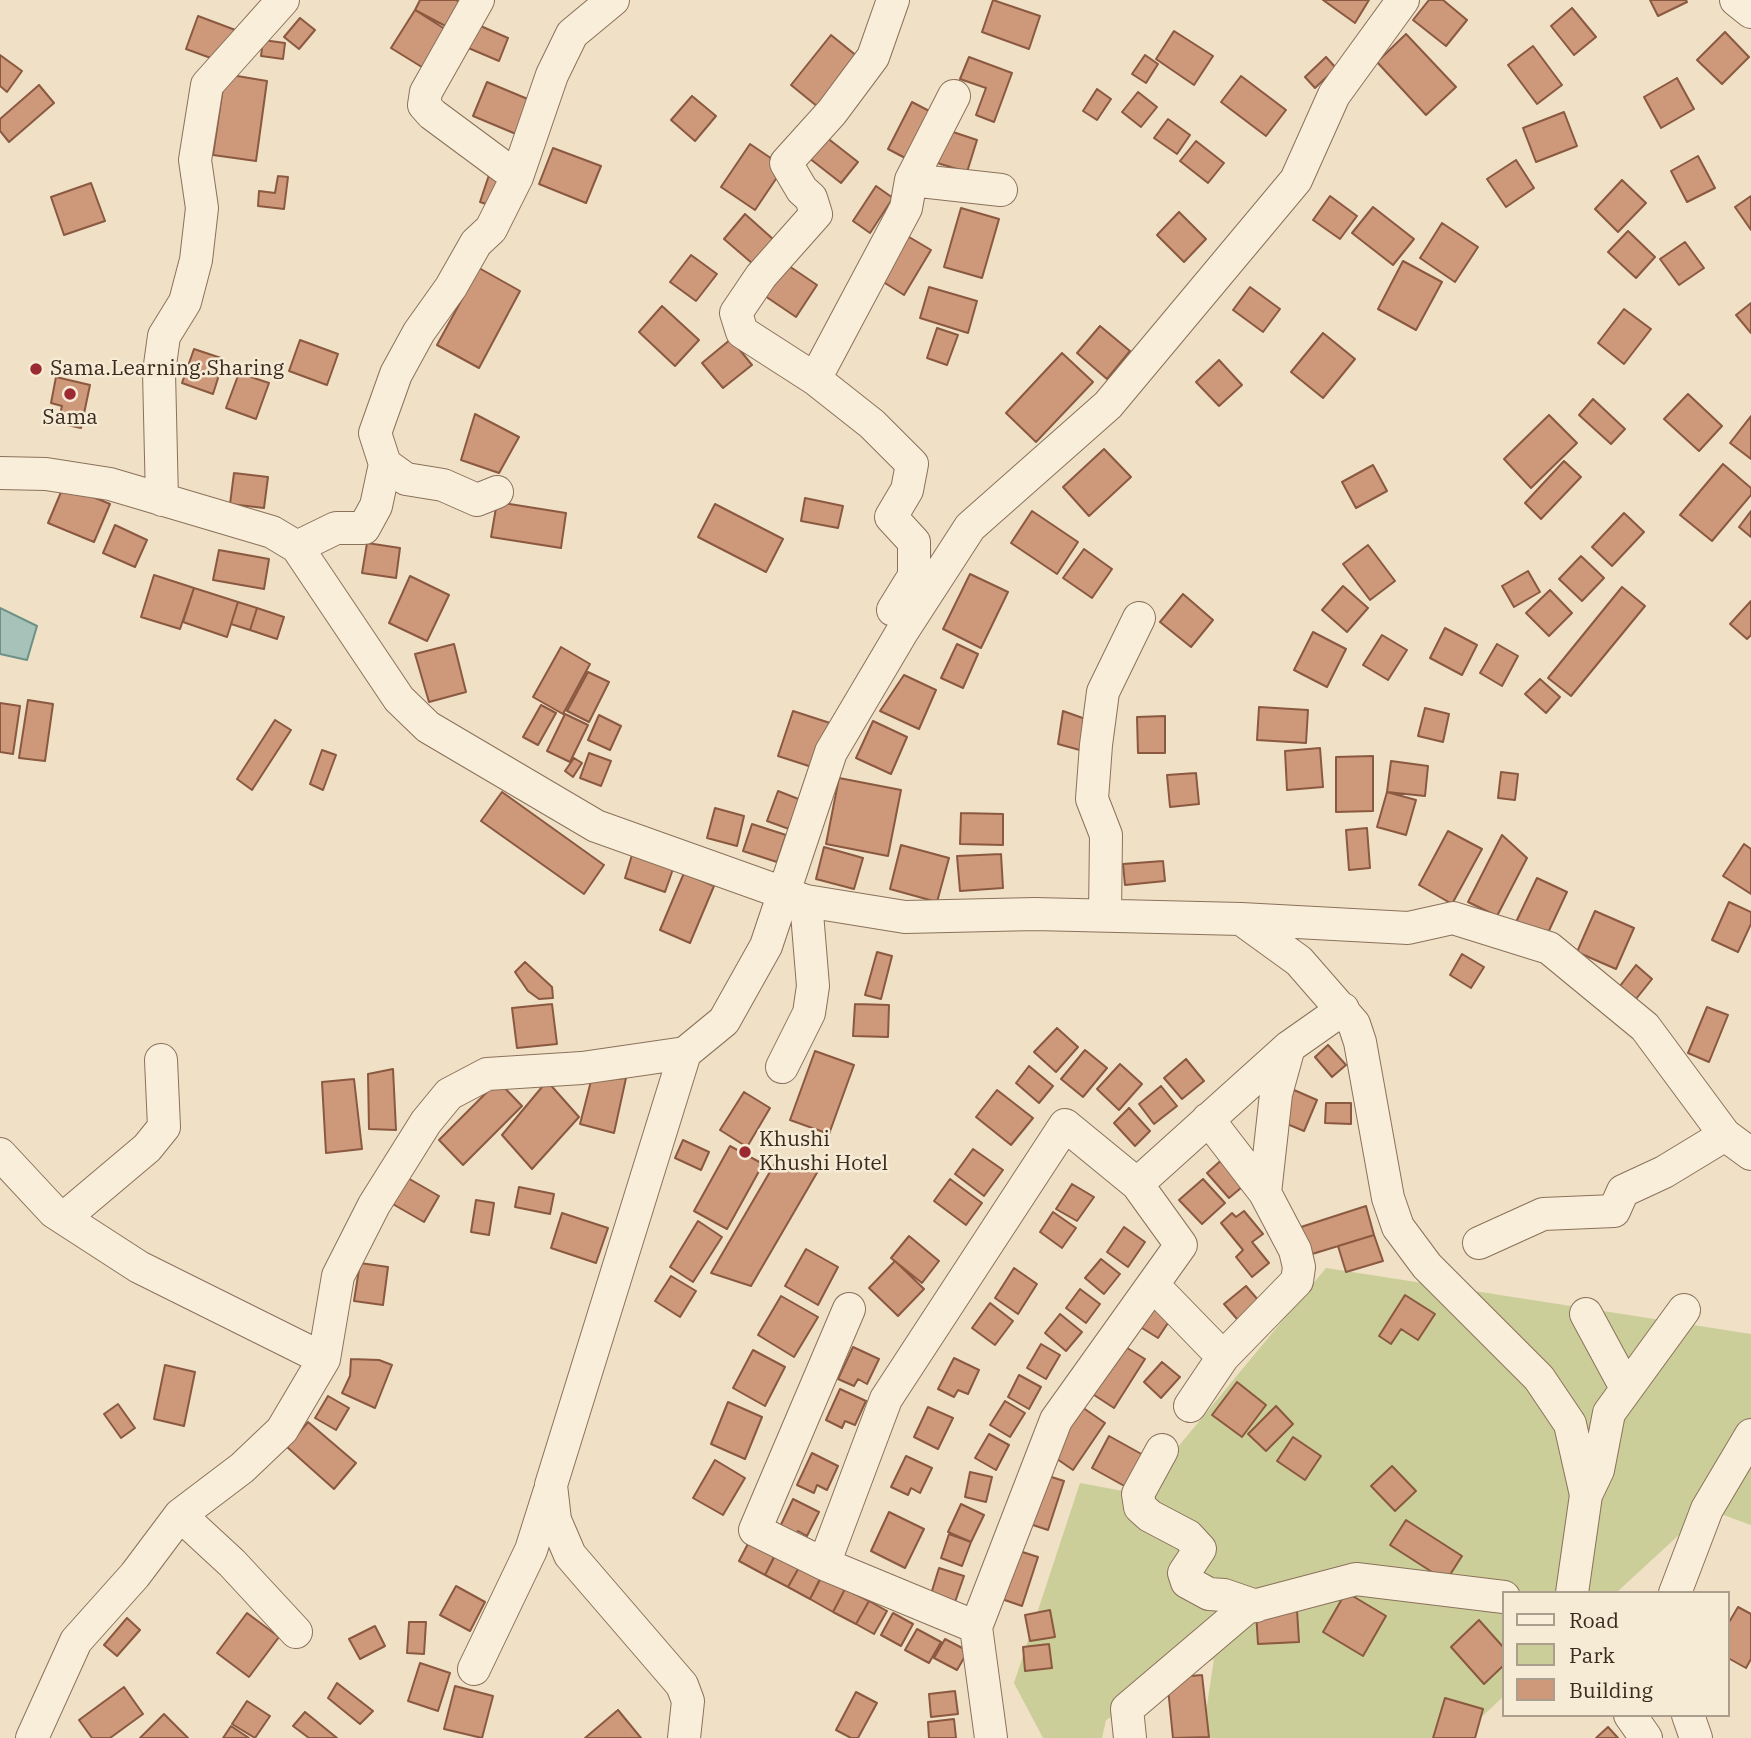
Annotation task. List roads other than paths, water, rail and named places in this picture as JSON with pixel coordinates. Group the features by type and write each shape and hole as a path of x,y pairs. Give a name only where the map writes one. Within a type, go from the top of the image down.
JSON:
{"street":[{"path":"162,500 159,372 164,335 185,302 195,260 202,208 195,160 207,85 283,0"},
{"path":"478,0 426,92 424,105 432,114 516,177"},
{"path":"297,547 336,528 364,528 376,506 385,464 375,433 396,374 419,332 452,287 476,243 491,229 516,177 552,75 572,34 613,0"},
{"path":"857,707 850,690 851,679 914,576 914,542 891,517 907,490 912,464 872,424 815,379 742,332 736,313 761,276 816,214 811,198 802,190 786,163 832,112 873,57 894,0"},
{"path":"32,1738 76,1641 135,1575 180,1515 242,1468 282,1430 324,1359 338,1276 374,1205 426,1122 449,1094 487,1074 582,1068 685,1053 724,1021 794,897 831,752 970,527 1108,405 1296,180 1334,95 1403,0"},
{"path":"1736,0 1751,12"},
{"path":"815,379 906,208 911,180 954,96"},
{"path":"911,180 1001,190"},
{"path":"385,464 406,480 443,485 477,500 497,492"},
{"path":"0,473 46,474 110,484 272,532 297,547 399,699 428,727 596,826 794,897 905,918 1105,915 1408,928 1453,918 1549,948 1645,1027 1725,1135 1751,1154"},
{"path":"1105,915 1106,835 1092,799 1096,744 1103,692 1139,618"},
{"path":"782,1067 809,1013 813,986 794,897"},
{"path":"1241,919 1299,961 1343,1009 1360,1042 1384,1177 1398,1227 1427,1266 1539,1378 1570,1424 1586,1495"},
{"path":"1137,1184 1289,1047 1343,1009"},
{"path":"1265,1193 1276,1094 1289,1047"},
{"path":"474,1669 531,1550 685,1053"},
{"path":"64,1218 148,1148 164,1127 161,1060"},
{"path":"1190,1406 1223,1357 1297,1281 1299,1267 1295,1250 1265,1193 1208,1119"},
{"path":"824,1564 886,1399 1065,1125 1137,1184 1181,1245 1056,1420 976,1628 991,1738"},
{"path":"1479,1244 1544,1214 1614,1211 1623,1191 1664,1172 1725,1135"},
{"path":"1,1158 54,1212 139,1268 324,1359"},
{"path":"1153,1285 1161,1290 1223,1357"},
{"path":"849,1309 755,1530 824,1564 976,1628"},
{"path":"1572,1591 1586,1495 1598,1470 1609,1413 1684,1310"},
{"path":"1586,1314 1626,1388"},
{"path":"1676,1591 1707,1509 1751,1435"},
{"path":"1163,1450 1139,1494 1140,1507 1150,1516 1188,1536 1200,1549 1184,1573 1186,1582 1209,1594 1224,1595 1256,1606"},
{"path":"551,1485 555,1520 570,1555 682,1685 688,1701 684,1738"},
{"path":"180,1515 232,1563 296,1632"},
{"path":"1130,1738 1127,1709 1246,1608 1356,1579 1502,1597"},
{"path":"1631,1717 1646,1738"},
{"path":"1689,1717 1696,1738"}],"water":[{"path":"0,608 37,626 27,660 0,654"}],"place":[{"name":"Sama.Learning.Sharing","path":"36,369"},
{"name":"Sama","path":"70,394"},
{"name":"Khushi Khushi Hotel","path":"745,1152"}]}
